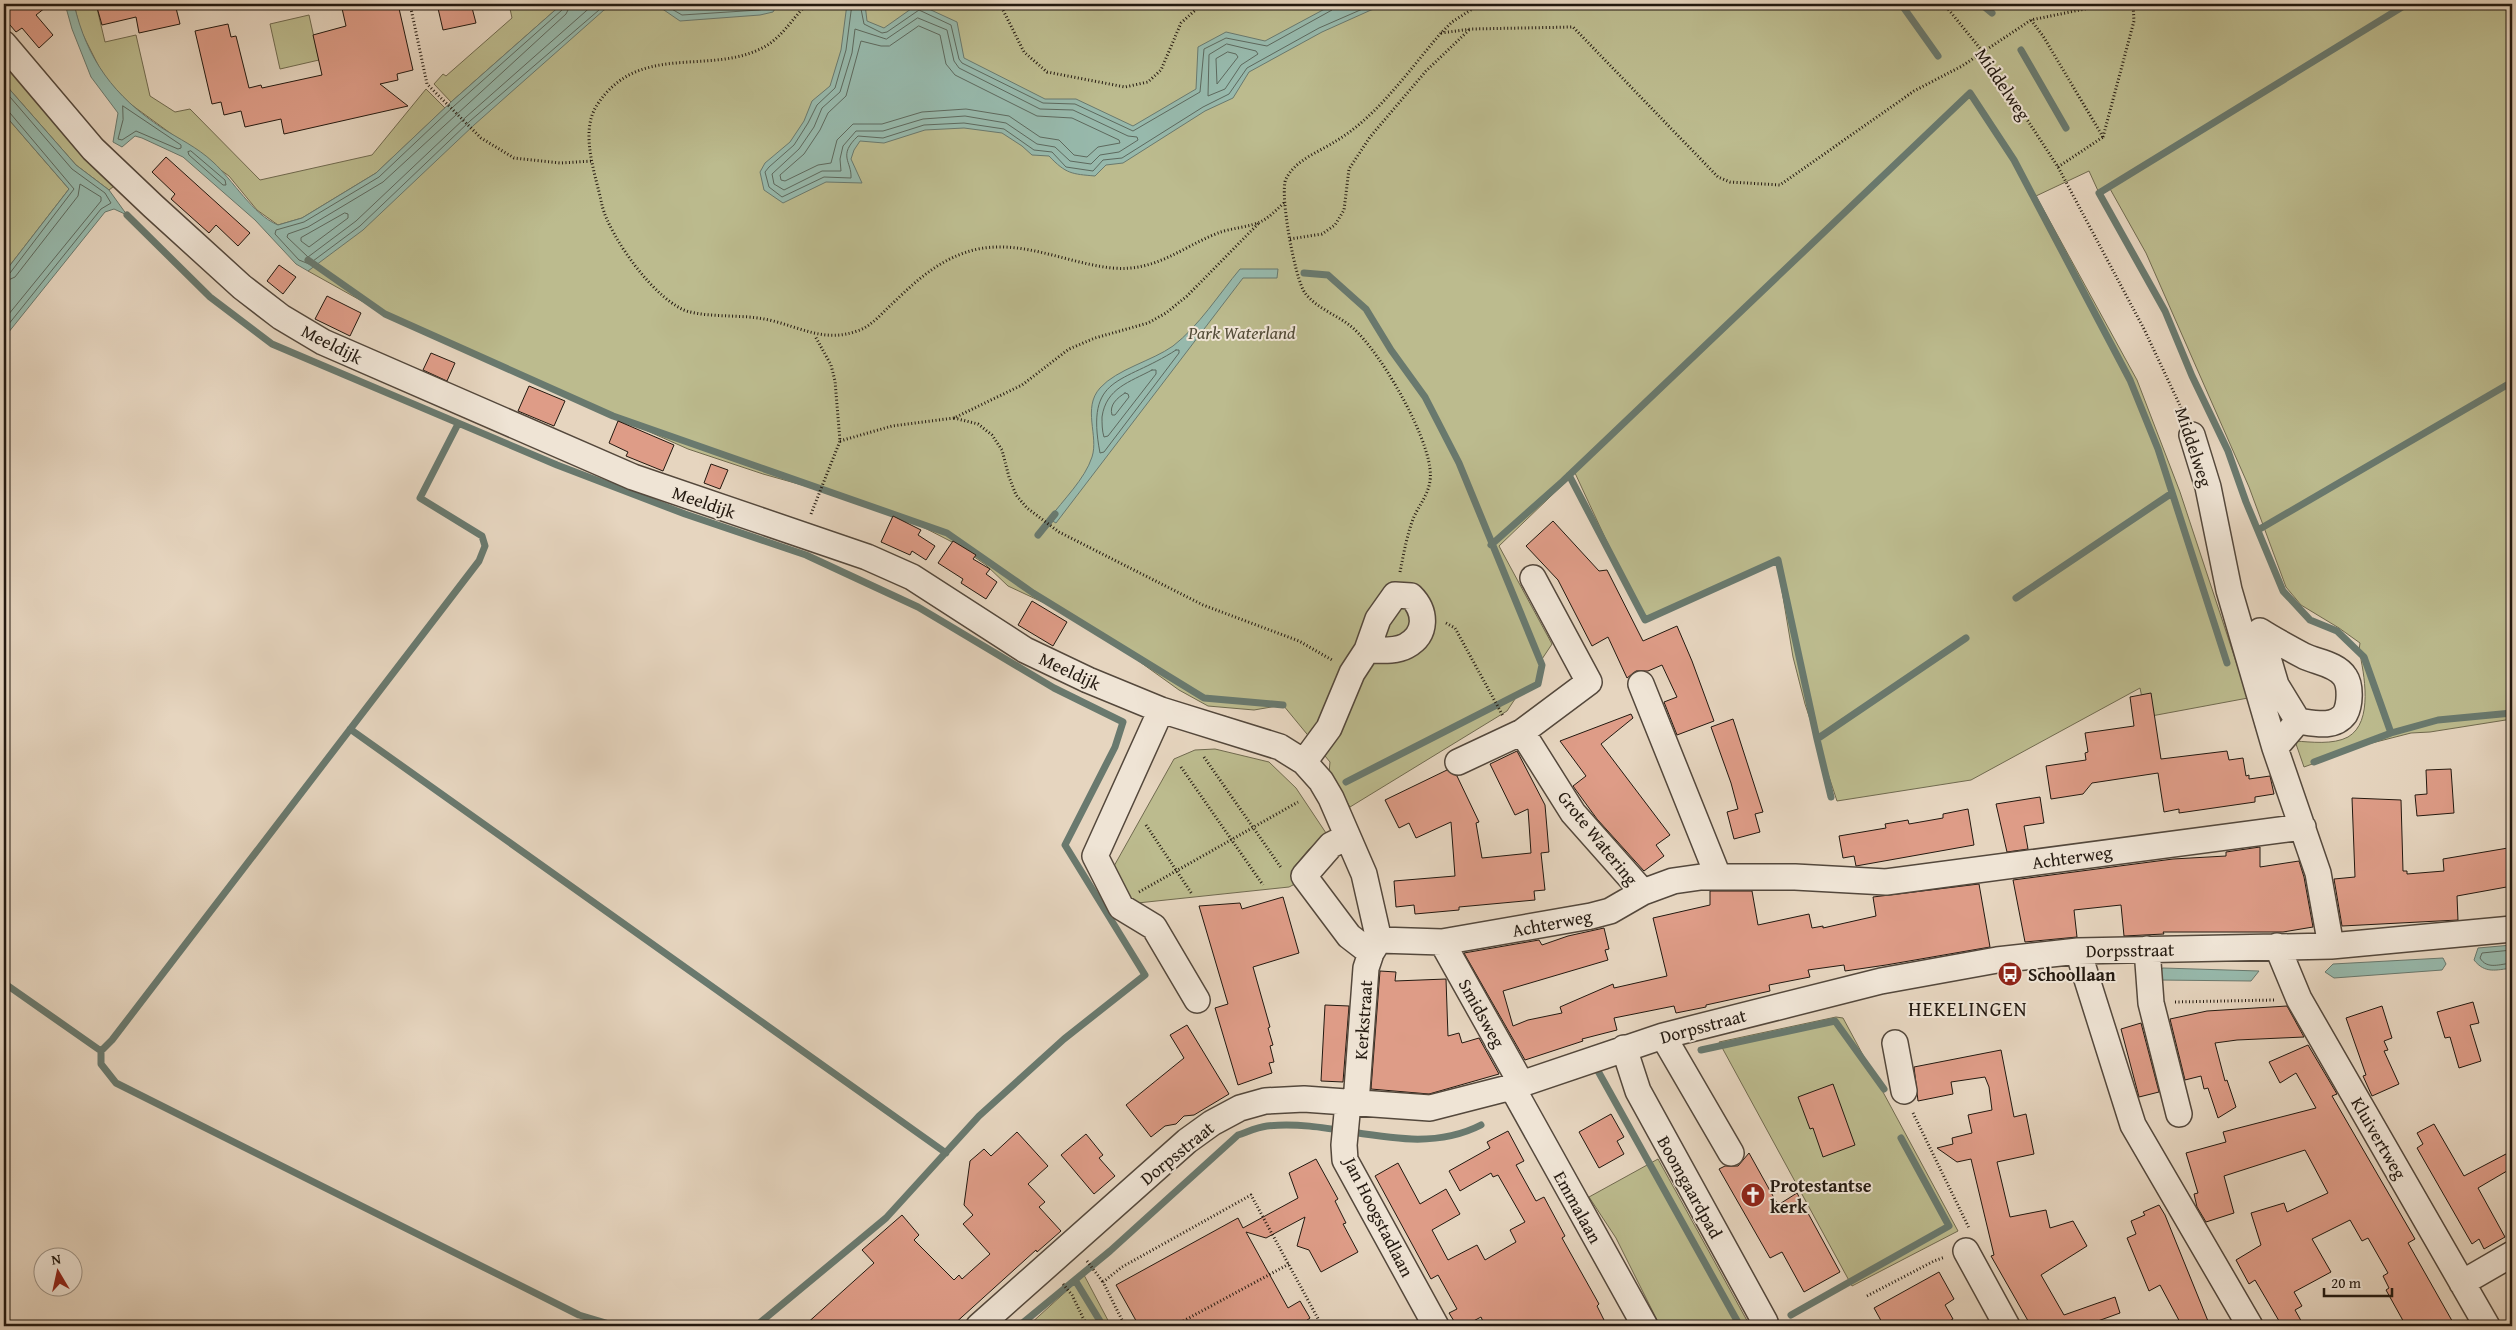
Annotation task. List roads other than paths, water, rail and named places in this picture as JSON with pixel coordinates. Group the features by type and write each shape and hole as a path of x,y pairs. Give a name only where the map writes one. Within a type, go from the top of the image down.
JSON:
{"street":[{"name":"Meeldijk","path":"4,44 93,149 153,206 242,286 281,316 323,342 633,477 867,557 912,577 1025,650 1088,680 1160,710 1272,744 1304,762 1321,781 1364,874 1375,946"},
{"name":"Middelweg","path":"2192,435 2208,487 2229,590 2275,748 2303,827"},
{"path":"1458,762 1512,725 1588,682 1533,578"},
{"path":"1304,762 1329,728 1352,673 1367,650 1378,619 1394,595 1410,596 1421,606 1423,624 1417,637 1406,646 1390,650 1367,650"},
{"path":"1641,684 1718,876"},
{"path":"1160,710 1095,856 1121,907 1154,927 1196,1000"},
{"path":"2275,748 2298,721"},
{"name":"Grote Watering","path":"1512,725 1573,813 1642,892"},
{"path":"2303,827 2318,873 2331,946"},
{"name":"Achterweg","path":"1375,946 1442,942 1591,916 1610,910 1642,892 1673,881 1718,876 1795,877 1886,882 2303,827"},
{"path":"1347,837 1330,845 1304,876 1349,936 1375,946"},
{"name":"Dorpsstraat","path":"979,1326 1188,1141 1212,1123 1240,1108 1264,1101 1304,1099 1348,1119 1430,1108 1516,1085 1663,1036 1881,981 1997,960 2078,951 2331,946 2512,929"},
{"name":"Smidsweg","path":"1442,942 1516,1085"},
{"name":"Kerkstraat","path":"1348,1119 1366,968 1375,946"},
{"name":"Kluivertweg","path":"2277,946 2299,999 2487,1326"},
{"path":"2147,950 2151,1003 2178,1114"},
{"path":"2078,951 2133,1124 2250,1326"},
{"path":"1663,1036 1731,1153"},
{"path":"1895,1043 1904,1090"},
{"name":"Boomgaardpad","path":"1624,1048 1638,1091 1765,1322"},
{"name":"Emmalaan","path":"1516,1085 1645,1326"},
{"name":"Jan Hoogstadlaan","path":"1348,1119 1345,1160 1436,1326"},
{"path":"1966,1251 2007,1326"},
{"path":"2462,1283 2512,1254"}],"water":[{"path":"65,4 74,4 86,42 105,75 116,89 145,116 207,157 221,169 260,213 278,225 302,218 376,173 451,102 562,4 618,4 604,10 474,125 363,230 308,271 296,264 255,220 183,157 135,136 122,147 113,142 118,113 91,77 72,29"},
{"path":"618,4 778,4 773,12 760,15 680,21 661,8"},
{"path":"847,4 865,4 867,21 884,28 918,4 957,22 964,58 1045,99 1076,99 1133,126 1196,89 1198,47 1226,32 1265,41 1334,4 1392,4 1371,10 1322,32 1249,72 1233,98 1205,111 1123,163 1106,165 1095,176 1080,175 1065,170 1049,156 1032,155 1002,133 964,128 925,130 884,143 860,141 851,159 862,183 826,182 783,203 764,190 760,172 765,163 790,142 804,121 812,101 830,86 841,50"},
{"path":"4,83 76,165 109,190 127,215 114,209 105,212 4,338 4,273 69,189 4,114"},
{"path":"1240,269 1278,269 1277,278 1243,278 1056,523 1049,519 1089,465 1094,449 1092,404 1100,388 1107,381 1125,370 1173,346 1200,319"},
{"path":"2512,945 2512,968 2491,970 2482,967 2474,960 2478,948"},
{"path":"2443,958 2446,964 2442,970 2334,978 2325,972 2333,964"},
{"path":"2163,968 2259,971 2251,981 2159,980 2154,972"}],"waterway":[{"path":"1901,4 1938,56"},
{"path":"1981,4 1992,13"},
{"path":"2391,733 2364,657 2337,631 2310,620 2283,591 2246,502 2228,451 2192,376 2165,311 2099,193 2407,4"},
{"path":"2021,50 2066,128"},
{"path":"1491,545 1563,481 1970,93 2014,160 2130,380 2158,449 2227,663"},
{"path":"127,215 210,297 272,344 557,465 685,514 806,555 918,607 1054,688 1123,722 1115,747 1065,845 1145,975 1064,1039 979,1116 886,1218 756,1326"},
{"path":"308,260 385,314 613,416 947,533 1033,593 1204,698 1283,705"},
{"path":"1304,273 1328,275 1366,309 1391,350 1425,397 1459,463 1542,665 1538,684 1346,782"},
{"path":"2258,530 2512,382"},
{"path":"458,424 420,498 482,536 485,546 479,561 112,1040 101,1051 101,1064 116,1083 579,1315 616,1326"},
{"path":"1569,475 1645,620 1778,560 1817,739 1966,638"},
{"path":"2016,598 2172,493"},
{"path":"1038,535 1055,514"},
{"path":"2314,762 2391,733 2438,720 2512,713"},
{"path":"350,729 946,1153"},
{"path":"1817,739 1831,797"},
{"path":"4,983 101,1051"},
{"path":"1701,1050 1835,1021 1884,1089"},
{"path":"1598,1071 1740,1326"},
{"path":"1019,1326 1110,1251 1238,1135 1267,1126 1294,1125 1402,1139 1429,1139 1455,1135 1481,1125"},
{"path":"1791,1315 1949,1226 1901,1138"},
{"path":"1075,1280 1103,1326"}],"place":[{"name":"Schoollaan","path":"2010,974"},
{"name":"Protestantse kerk","path":"1753,1195"}],"district":[{"name":"HEKELINGEN","path":"1968,1008"}],"park label":[{"name":"Park Waterland","path":"1242,332"}]}
